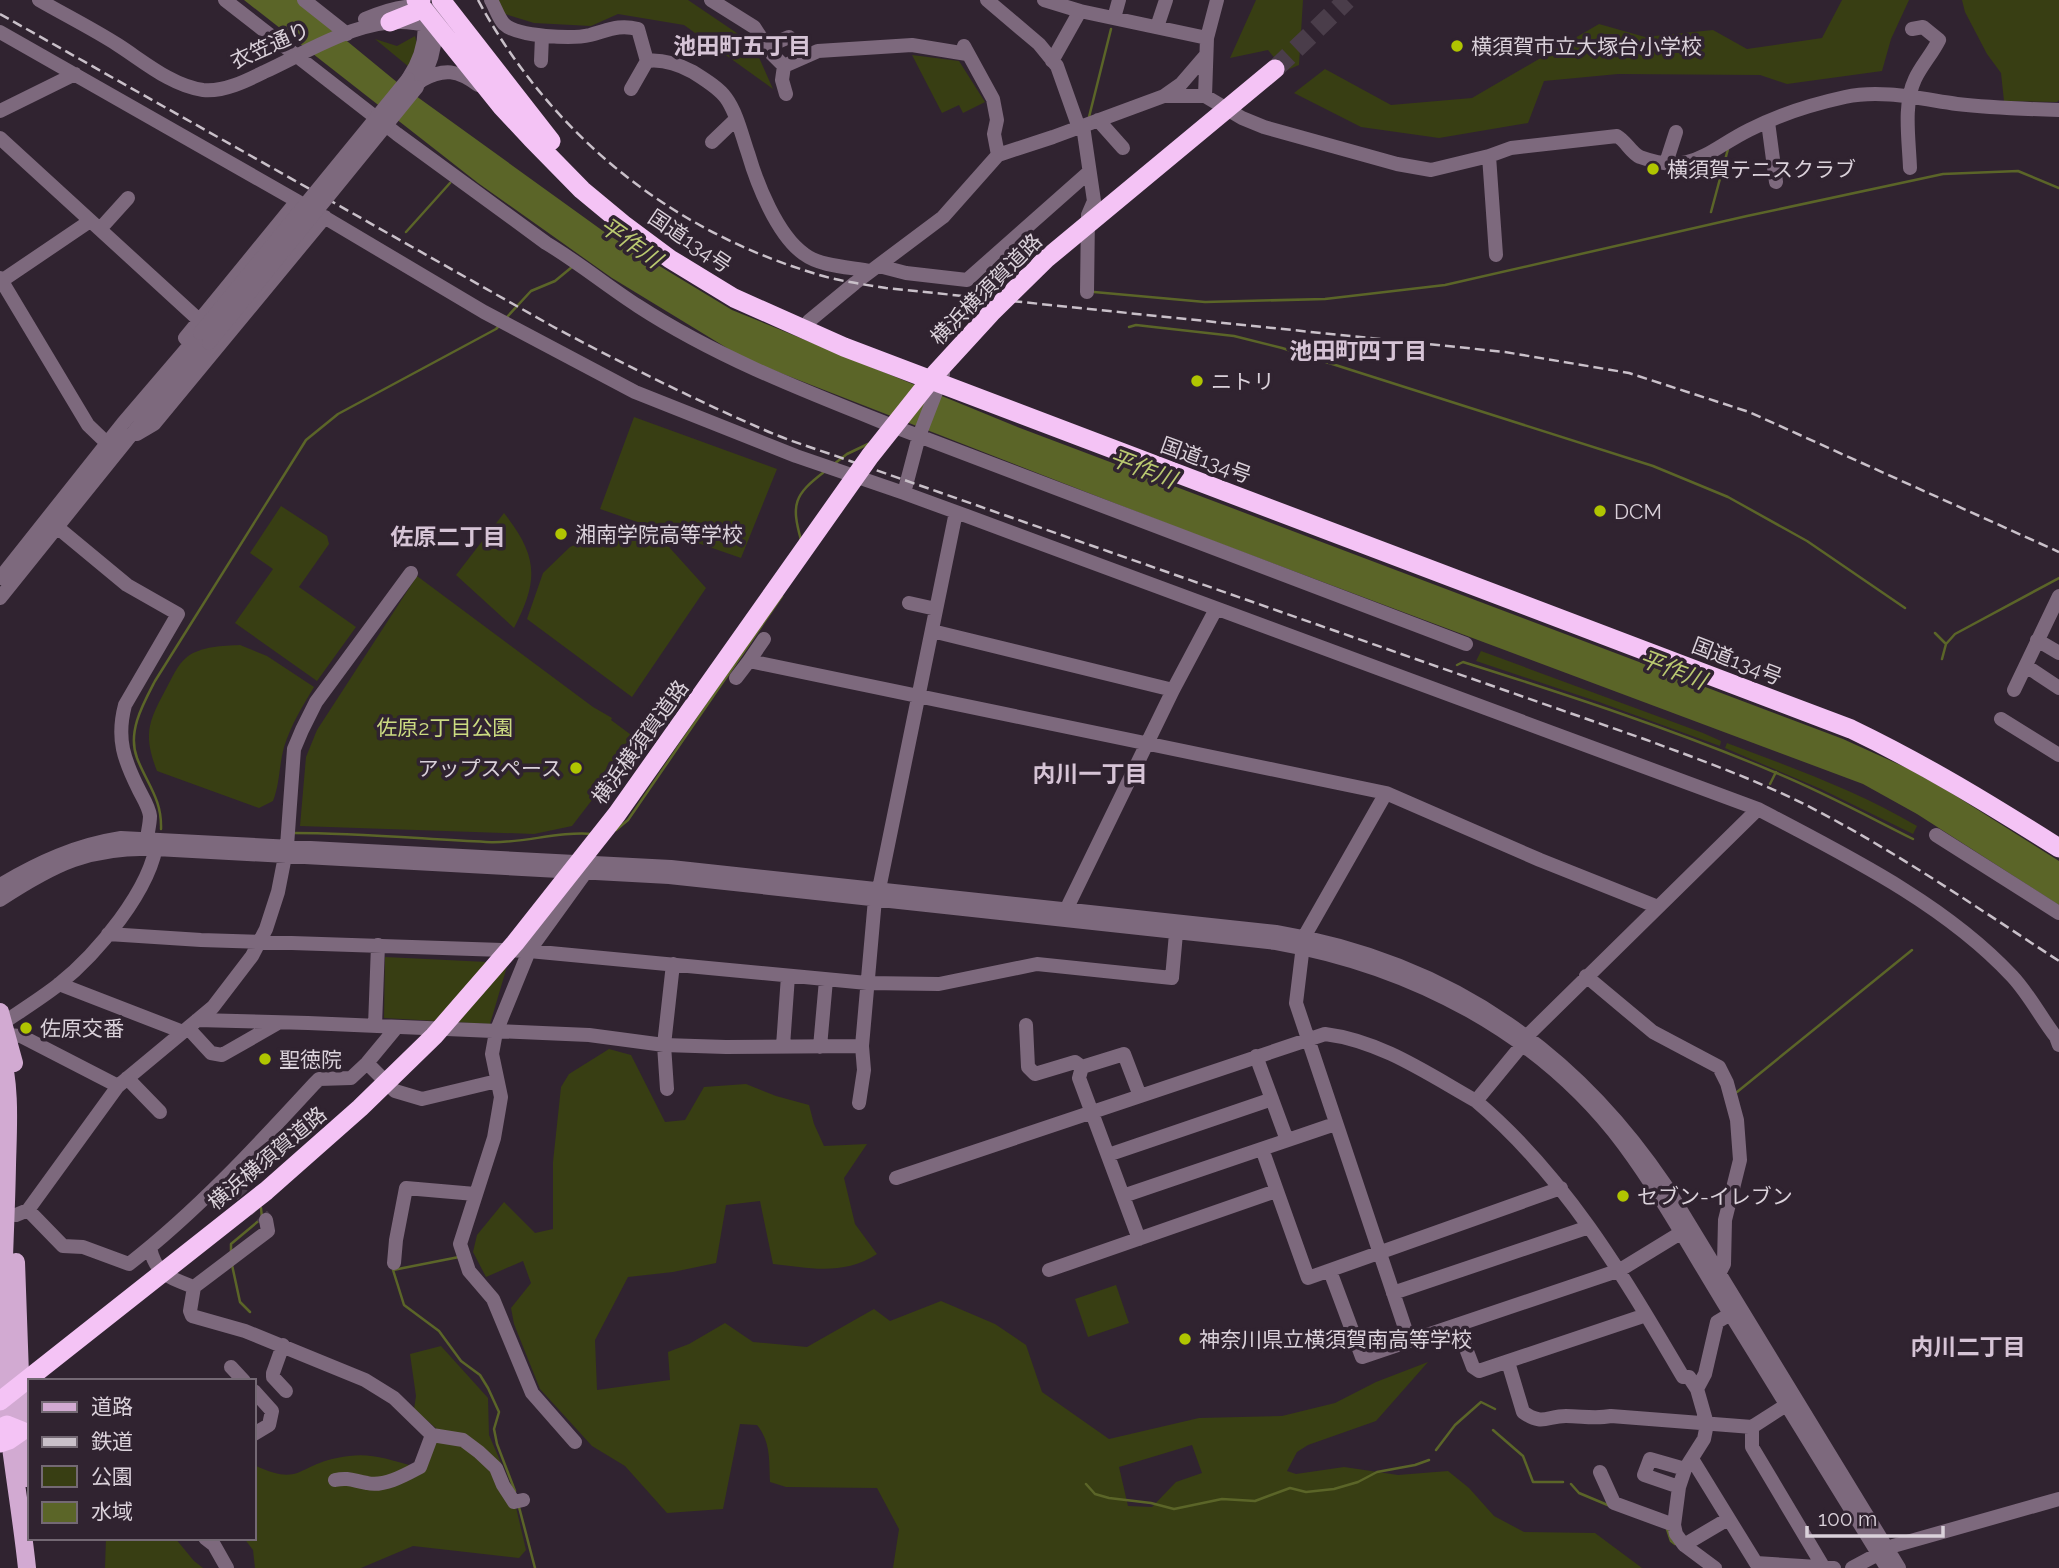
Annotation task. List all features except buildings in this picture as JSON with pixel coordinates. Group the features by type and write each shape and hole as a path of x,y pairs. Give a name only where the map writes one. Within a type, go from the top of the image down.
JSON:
{"highway":[{"path":"390,22 415,12 432,10"},
{"name":"国道134号","path":"432,10 469,36 539,128 589,183 676,251 806,326"},
{"name":"国道134号","path":"432,10 502,107 582,190 670,259 734,298 940,382 1851,729 1965,788 2059,848"},
{"name":"横浜横須賀道路","path":"0,1395 298,1157 401,1062 462,995 588,843 657,749 862,454 928,372 1032,264 1114,193 1273,67 1046,259 948,359 863,465 617,814 515,943 434,1036 360,1108 266,1191 0,1401"},
{"name":"国道134号","path":"940,382 1856,719 1917,748 2059,833"}],"main road":[{"path":"2,1030 14,1064 18,1104 22,1213 16,1300 26,1409 8,1433"},
{"path":"2,1030 8,1110 3,1234 2,1374 27,1568"},
{"path":"8,1433 28,1493"},
{"path":"34,1540 37,1568"}],"street":[{"name":"衣笠通り","path":"39,0 120,46 137,50 188,78 205,83 238,77 390,10 432,10"},
{"path":"225,0 297,53 397,134 546,243 569,256 639,307 720,353 817,396 899,428 920,433 1466,644"},
{"path":"304,0 343,31"},
{"name":"衣笠通り","path":"343,31 387,0"},
{"path":"492,0 505,25 542,36 581,36 625,25 638,29 647,61 631,89"},
{"path":"711,0 754,27 772,54 784,66"},
{"path":"987,0 1038,44 1057,66 1081,127 1094,201 1088,215 1087,292"},
{"path":"1044,0 1114,19 1207,38"},
{"path":"1114,19 1119,0"},
{"path":"1157,27 1166,0"},
{"path":"1205,96 1207,38 1217,0"},
{"path":"416,82 432,10"},
{"path":"1052,61 1080,11"},
{"name":"衣笠通り","path":"343,31 390,22"},
{"path":"1910,168 1909,97 1916,77 1927,63 1938,40 1923,27 1912,29"},
{"path":"0,32 325,217 484,312 635,392 796,456 956,512 1758,809 1851,858 1923,904 1989,953 2014,979 2059,1045"},
{"path":"541,61 542,36"},
{"path":"768,46 789,37"},
{"path":"784,66 818,51 912,45 966,50 993,99 997,120 994,134 998,155"},
{"path":"806,326 875,268 943,217 998,155 1164,96 1181,84 1206,54"},
{"path":"647,61 655,60 679,66 702,78 727,99 774,216 794,245 816,260 967,280 1090,172"},
{"path":"784,66 782,80 786,94"},
{"path":"0,598 57,527 111,449 123,423 416,82 452,71 466,76 502,107"},
{"path":"0,111 75,74"},
{"path":"1164,96 1205,96 1242,118 1264,127 1397,164 1432,170 1511,148 1617,136 1624,140 1637,156 1681,164 1699,160 1749,130 1768,122 1848,96 1887,94 2021,109 2059,110"},
{"path":"712,142 736,119"},
{"path":"1098,120 1123,148"},
{"path":"1768,122 1776,182"},
{"path":"1666,163 1675,132"},
{"path":"0,138 95,225 203,332"},
{"path":"1489,156 1496,255"},
{"path":"111,449 88,425 1,280 95,225 128,198"},
{"path":"127,440 297,201"},
{"path":"284,217 312,234"},
{"path":"0,578 111,449 154,424 325,217"},
{"path":"904,493 920,433 940,382"},
{"path":"859,1103 864,1070 862,1046 867,983 877,894 956,512"},
{"path":"2,1030 59,984 108,934 134,897 154,859 147,806 126,766 121,740 122,718 125,705 178,614 127,585 57,527"},
{"path":"396,1028 351,1078 319,1079 229,1181 129,1264 83,1247 63,1246 22,1213 123,1082 213,1007 252,956 278,892 285,851 294,749 316,702 411,573"},
{"path":"2014,690 2037,640 2055,617 2059,596"},
{"path":"909,603 936,609"},
{"path":"1065,914 1173,690 1216,609"},
{"path":"932,631 1173,690"},
{"path":"736,678 764,639"},
{"path":"2037,640 2059,653"},
{"path":"749,661 1386,793 1540,860 1658,907"},
{"path":"2026,666 2059,688"},
{"path":"2001,719 2059,755"},
{"path":"1386,793 1303,942 1296,1003 1409,1340"},
{"path":"1476,1101 1525,1041 1586,976 1758,809"},
{"path":"1936,835 2059,913"},
{"path":"0,885 45,860 79,846 121,838 285,851 760,875 877,894 1176,926 1361,952 1424,975 1479,1003 1525,1041 1559,1061 1614,1116 1645,1155 1735,1311 1883,1551 1899,1568"},
{"path":"0,900 43,873 76,858 153,842"},
{"path":"575,1442 532,1393 493,1299 469,1271 460,1244 496,1128 501,1097 492,1054 496,1032 528,951 587,866"},
{"path":"108,934 201,940 528,951 826,980 939,984 1037,964 1172,978 1176,926"},
{"path":"375,1026 377,945"},
{"path":"667,1089 664,1045 673,964"},
{"path":"783,1046 788,976"},
{"path":"1586,976 1653,1032 1719,1067 1727,1083 1737,1120 1740,1160 1725,1220 1724,1264 1719,1275"},
{"path":"820,1047 826,980"},
{"path":"59,984 189,1027 279,1022 589,1035 664,1045 862,1046"},
{"path":"189,1027 211,1053 222,1055 279,1022"},
{"path":"1026,1025 1028,1067 1035,1074 1075,1062 1082,1067"},
{"path":"2,1030 123,1082 160,1112"},
{"path":"896,1178 1306,1039 1325,1034 1345,1036 1380,1048 1476,1101 1508,1128 1561,1188 1619,1270 1683,1377 1689,1377 1697,1389 1707,1424 1704,1439 1688,1464 1679,1487 1674,1525 1676,1534 1684,1545 1715,1568"},
{"path":"1082,1067 1124,1054 1140,1096"},
{"path":"1256,1056 1287,1140"},
{"path":"367,1063 395,1091 422,1099 497,1081"},
{"path":"1082,1067 1079,1078 1139,1240"},
{"path":"1108,1155 1272,1099"},
{"path":"1123,1196 1335,1124"},
{"path":"1262,1149 1308,1278 1561,1188"},
{"path":"394,1263 406,1188 475,1194"},
{"path":"1049,1270 1276,1191"},
{"path":"266,1220 268,1231 194,1287 190,1311 192,1316 283,1345 365,1380 394,1398 432,1435 463,1440 496,1468 514,1502 523,1500"},
{"path":"1393,1293 1589,1227"},
{"path":"1686,1230 1719,1275 1735,1311"},
{"path":"1329,1270 1362,1357 1619,1270 1686,1230"},
{"path":"150,1248 153,1263 167,1277 194,1287"},
{"path":"1697,1389 1705,1374 1717,1322 1735,1311"},
{"path":"1457,1325 1473,1367 1479,1371 1646,1315"},
{"path":"283,1345 273,1377 286,1391"},
{"path":"1508,1362 1523,1412 1533,1419 1543,1421 1565,1416 1596,1419 1611,1416 1752,1427 1791,1402"},
{"path":"231,1367 242,1379"},
{"path":"256,1393 272,1411 269,1425 256,1433"},
{"path":"1752,1427 1752,1447 1824,1568"},
{"path":"335,1480 348,1477 369,1484 405,1475 420,1467 432,1435"},
{"path":"1679,1487 1644,1475 1650,1459 1688,1464 1756,1563 1834,1568"},
{"path":"1600,1472 1614,1503 1674,1525"},
{"path":"1852,1568 1883,1551 2059,1499"},
{"path":"1684,1545 1728,1519"},
{"path":"208,1540 214,1545 227,1568"},
{"path":"1883,1551 1887,1568"}],"green space":[{"path":"498,0 688,0 753,44 773,89 684,25 618,14 591,26 534,23 505,14"},
{"path":"1256,0 1303,0 1299,65 1285,71 1268,50 1230,58"},
{"path":"1842,0 1909,0 1891,39 1882,71 1787,84 1760,75 1618,74 1544,81 1528,123 1439,138 1361,127 1294,93 1325,69 1391,105 1472,98 1599,24 1645,37 1713,30 1747,49 1822,38"},
{"path":"1962,0 2059,0 2057,102 2004,101 2001,73 1987,54 1965,12"},
{"path":"415,36 417,44 409,67 375,39 397,46"},
{"path":"912,55 959,61 985,102 963,113 959,105 942,113"},
{"path":"634,417 777,469 741,558 600,509"},
{"path":"281,506 327,536 329,544 299,587 356,627 317,681 235,623 273,569 250,553"},
{"path":"504,513 523,542 531,569 528,596 514,628 456,575"},
{"path":"599,534 636,534 669,547 706,588 632,697 527,619 543,573 570,547"},
{"name":"佐原2丁目公園","path":"417,576 593,707 612,718 611,720 638,740 572,826 534,834 300,826 306,757 317,730"},
{"path":"240,645 267,656 314,687 287,739 273,801 259,808 157,771 150,748 150,729 155,711 183,660 205,649"},
{"path":"1481,651 1703,733 1721,741 1720,746 1476,661"},
{"path":"1727,743 1848,791 1917,826 1913,834 1821,789 1725,748"},
{"path":"385,957 508,963 490,1024 384,1018"},
{"path":"609,1049 631,1055 665,1122 685,1120 704,1087 746,1084 809,1105 824,1146 867,1144 844,1178 855,1224 877,1254 839,1268 773,1264 760,1201 726,1205 716,1263 673,1272 628,1277 595,1340 597,1390 670,1380 668,1352 689,1344 725,1323 753,1342 807,1347 874,1309 890,1321 941,1301 995,1324 1026,1345 1042,1392 1109,1439 1199,1418 1282,1416 1335,1403 1376,1382 1428,1362 1376,1421 1308,1445 1297,1452 1287,1471 1296,1474 1344,1467 1398,1475 1448,1471 1469,1488 1494,1516 1524,1532 1595,1533 1642,1568 893,1568 899,1529 877,1488 786,1487 770,1482 768,1452 762,1431 757,1425 740,1424 723,1509 667,1513 625,1466 592,1446 540,1389 514,1324 511,1308 531,1283 523,1261 486,1277 473,1252 477,1235 504,1202 535,1233 553,1229 553,1162 561,1087 569,1074","holes":["1192,1445 1202,1473 1176,1482 1152,1507 1128,1506 1119,1467"]},
{"path":"1116,1285 1129,1323 1088,1337 1075,1299"},
{"path":"441,1346 488,1398 489,1435 511,1486 526,1550 519,1558 413,1546 361,1568 255,1568 253,1550 246,1540 256,1540 256,1466 290,1475 337,1458 357,1455 375,1456 413,1466 438,1430 414,1409 416,1396 410,1354"},
{"path":"106,1540 177,1540 203,1568 105,1568"}],"water":[{"path":"244,0 297,0 398,83 610,236 732,310 1015,426 1843,739 1909,769 1948,791 2059,861 2059,905 1917,814 1863,784 1181,529 745,359 612,278 478,183"}],"waterway":[{"path":"1089,117 1111,29"},
{"path":"1711,212 1728,149"},
{"path":"1094,292 1205,302 1325,299 1445,285 1943,174 2018,171 2059,188"},
{"path":"406,232 450,183"},
{"path":"507,317 531,291 555,281 572,267"},
{"path":"161,829 159,809 134,748 138,718 155,681 306,440 338,414 500,325"},
{"path":"1129,327 1136,325 1234,336 1282,348 1653,466 1728,497 1807,541 1905,608"},
{"path":"834,464 868,444"},
{"path":"801,540 796,517 798,501 806,487 824,472"},
{"path":"1942,659 1946,644 1955,634 2059,578"},
{"path":"616,830 628,820 782,596"},
{"path":"1935,633 1945,643"},
{"path":"1457,665 1463,662 1502,674 1697,741 1809,787 1913,839"},
{"path":"1770,784 1776,772"},
{"path":"293,833 486,842 593,834"},
{"path":"1737,1092 1912,950"},
{"path":"231,1251 231,1244 262,1218 261,1208"},
{"path":"459,1257 393,1270 404,1305 439,1331 461,1361 480,1375 488,1388 499,1412 494,1429 497,1444 515,1491"},
{"path":"232,1265 240,1302 250,1312"},
{"path":"1436,1450 1455,1425 1481,1402 1495,1409"},
{"path":"1493,1430 1523,1456 1533,1482 1563,1482"},
{"path":"1086,1484 1095,1494 1109,1498 1174,1509 1222,1499 1255,1501 1290,1488 1306,1492 1334,1489 1358,1482 1377,1472 1429,1460"},
{"path":"1571,1484 1579,1493 1610,1506"},
{"path":"519,1507 535,1568"},
{"path":"1667,1529 1671,1541 1675,1544"}],"tunnel":[{"path":"1275,69 1347,0"},
{"path":"233,1185 266,1220"}],"railway":[{"path":"478,0 507,48 540,93 577,133 618,170 662,202 710,230 760,254 813,273 886,288 1505,352 1629,373 1749,412 2059,552"},
{"path":"0,14 552,326 714,407 789,440 1644,739 1746,778 1839,822 2059,961"}],"place":[{"name":"横須賀市立大塚台小学校","path":"1457,46"},
{"name":"横須賀テニスクラブ","path":"1653,169"},
{"name":"ニトリ","path":"1197,381"},
{"name":"DCM","path":"1600,511"},
{"name":"湘南学院高等学校","path":"561,534"},
{"name":"アップスペース","path":"576,768"},
{"name":"佐原交番","path":"26,1028"},
{"name":"聖徳院","path":"265,1059"},
{"name":"セブン-イレブン","path":"1623,1196"},
{"name":"神奈川県立横須賀南高等学校","path":"1185,1339"}],"district":[{"name":"池田町五丁目","path":"742,45"},
{"name":"池田町四丁目","path":"1358,350"},
{"name":"佐原二丁目","path":"448,536"},
{"name":"内川一丁目","path":"1090,773"},
{"name":"内川二丁目","path":"1968,1346"}],"water label":[{"name":"平作川","path":"631,242"},
{"name":"平作川","path":"1143,468"},
{"name":"平作川","path":"1673,669"}]}
